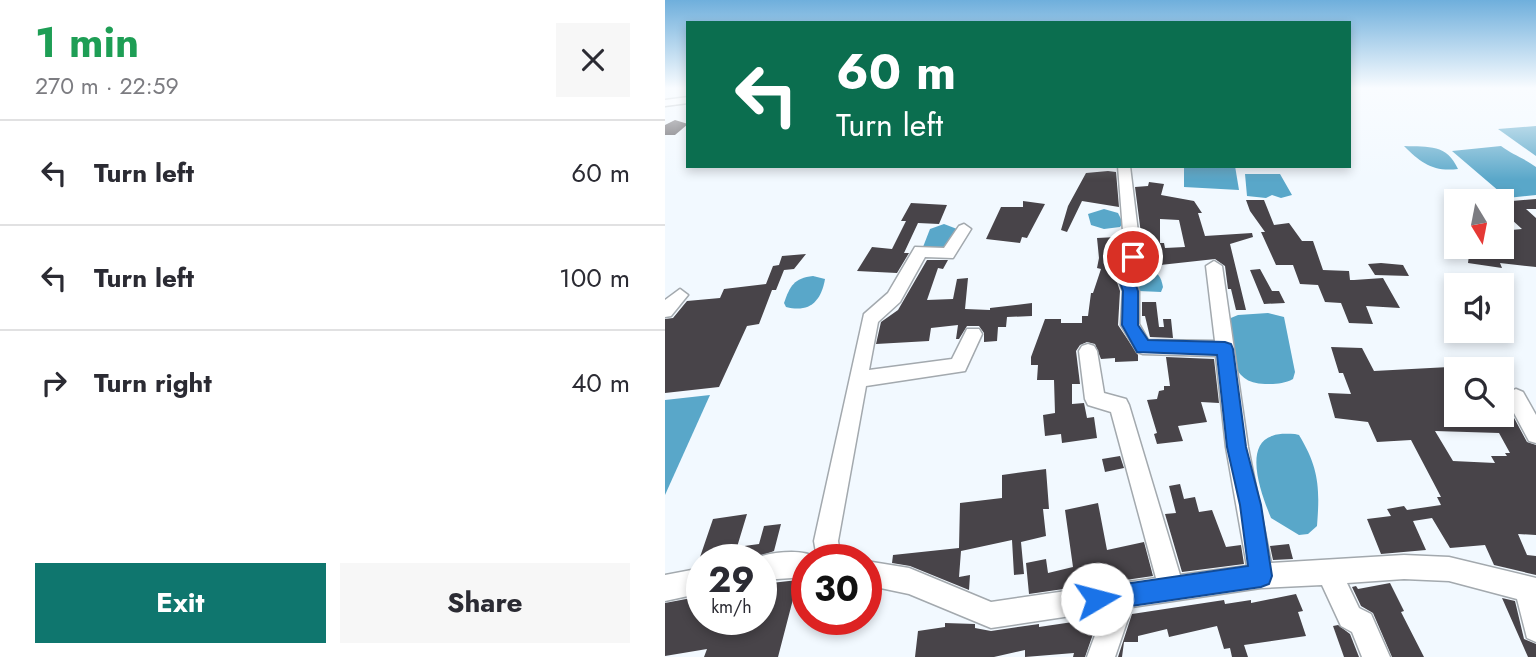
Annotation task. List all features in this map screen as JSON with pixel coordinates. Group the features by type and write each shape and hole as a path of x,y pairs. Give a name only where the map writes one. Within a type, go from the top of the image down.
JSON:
{"street":[{"path":"1124,168 1133,257 1125,277 1131,291 1130,325 1143,347 1225,349"},
{"path":"826,544 870,319 887,308 899,292 920,251 948,254 964,229"},
{"path":"1214,266 1237,447 1251,505 1261,576"},
{"path":"665,311 680,295"},
{"path":"859,379 958,366 973,334"},
{"path":"1088,351 1095,399 1119,405 1171,589"},
{"path":"1516,398 1536,434"},
{"path":"882,576 909,581 991,615 1261,576 1404,567 1449,569 1532,590 1536,629"},
{"path":"1329,572 1350,617 1363,623 1376,657"},
{"path":"665,588 686,583"},
{"path":"1101,657 1123,596"}],"water":[{"path":"1536,126 1536,156 1498,129"},
{"path":"1404,146 1436,148 1448,155 1458,169 1434,168"},
{"path":"1501,146 1536,167 1536,195 1514,197 1514,189 1496,189 1452,151"},
{"path":"1184,168 1235,168 1239,190 1184,187"},
{"path":"1245,174 1280,174 1292,195 1281,198 1272,195 1266,198 1247,196"},
{"path":"1104,209 1118,213 1123,223 1120,227 1104,229 1091,225 1088,214"},
{"path":"944,224 957,229 946,248 923,247 930,229"},
{"path":"1148,271 1157,273 1163,287 1161,292 1139,291 1133,287 1130,276"},
{"path":"813,276 825,279 817,300 807,307 786,307 784,303 794,284"},
{"path":"1268,313 1284,317 1295,372 1293,379 1283,383 1265,384 1244,378 1230,352 1226,320 1238,315"},
{"path":"710,395 665,495 665,400"},
{"path":"1275,435 1299,435 1311,458 1318,489 1317,526 1308,534 1299,535 1271,518 1260,486 1256,461 1263,442"}],"building":[{"path":"675,120 686,123 675,135 665,135 665,125"},
{"path":"1116,172 1119,207 1082,201 1067,232 1061,230 1068,206 1086,173"},
{"path":"1149,182 1164,184 1161,195 1194,201 1202,213 1198,213 1205,236 1252,233 1253,237 1230,244 1246,310 1236,310 1231,289 1228,289 1225,266 1215,259 1142,267 1144,257 1135,187 1148,186","holes":["1160,219 1179,220 1185,247 1165,248 1164,243 1160,243"]},
{"path":"1536,199 1536,209 1526,209 1536,218 1536,267 1500,263 1502,268 1468,263 1468,259 1514,259 1514,230 1522,229 1514,222 1514,201"},
{"path":"1246,200 1264,200 1274,225 1289,223 1302,241 1313,241 1323,270 1349,271 1350,280 1383,278 1400,308 1366,306 1373,324 1349,323 1341,303 1325,302 1318,285 1300,284 1293,265 1276,265 1261,232 1265,232 1250,211"},
{"path":"1023,201 1045,204 1027,238 1022,237 1020,243 986,239 1001,207 1023,207"},
{"path":"911,203 947,205 939,224 918,223 904,253 909,253 897,273 857,271 872,247 892,249 906,221 901,221"},
{"path":"1121,234 1122,257 1115,276 1120,291 1118,325 1138,355 1138,361 1115,362 1115,358 1101,359 1095,344 1087,342 1080,345 1076,351 1080,384 1072,384 1072,404 1084,403 1087,418 1094,417 1097,438 1062,443 1061,434 1045,436 1043,415 1055,413 1054,380 1037,380 1038,365 1031,365 1031,357 1045,319 1061,319 1061,323 1082,323 1082,316 1088,316 1091,293 1101,269 1097,268 1097,238 1117,237"},
{"path":"806,254 794,269 784,270 776,290 772,290 759,324 747,326 719,387 665,393 665,319 673,318 687,301 720,298 724,289 766,284 773,266 779,265 782,256"},
{"path":"927,260 948,260 943,269 938,268 927,300 953,299 957,279 968,278 965,309 990,310 1032,303 1032,316 1007,317 1006,327 998,327 997,341 984,342 984,333 979,326 967,326 959,339 956,339 958,325 931,328 929,341 876,344 881,322 898,310"},
{"path":"1368,264 1403,265 1409,276 1375,275"},
{"path":"1260,269 1272,291 1279,291 1285,303 1264,304 1250,270"},
{"path":"1142,302 1156,302 1159,327 1164,327 1163,319 1171,319 1173,338 1150,337 1145,316 1142,316"},
{"path":"1331,347 1362,348 1374,371 1444,367 1444,427 1514,427 1514,418 1527,442 1536,445 1536,535 1518,534 1527,555 1536,556 1536,575 1494,565 1485,545 1450,548 1432,518 1413,521 1426,550 1381,554 1367,519 1391,516 1387,509 1404,506 1407,510 1441,505 1437,497 1441,497 1411,440 1377,442 1368,422 1335,418 1328,393 1351,394 1343,373 1339,373","holes":["1435,431 1499,433 1510,453 1505,453 1507,456 1491,456 1495,463 1453,461"]},
{"path":"1166,357 1214,359 1219,403 1201,402 1207,422 1178,426 1183,441 1157,444 1154,434 1157,433 1147,400 1157,399 1164,386 1170,386"},
{"path":"1120,456 1124,468 1105,472 1102,459"},
{"path":"1046,469 1049,509 1043,509 1046,536 1021,542 1024,574 1014,575 1012,540 961,551 959,577 970,575 969,590 910,566 892,563 893,555 959,548 960,503 1002,498 1002,475"},
{"path":"1180,484 1184,499 1195,497 1199,512 1212,510 1226,547 1241,545 1244,564 1182,572 1165,514 1176,513 1169,486"},
{"path":"1098,503 1107,550 1144,542 1153,576 1029,594 1026,563 1046,559 1048,573 1073,567 1065,510"},
{"path":"747,514 738,544 704,544 713,519"},
{"path":"781,524 776,544 759,544 764,526"},
{"path":"1289,544 1293,559 1273,560 1270,546"},
{"path":"791,581 791,607 778,657 704,657 707,649 665,656 665,603 686,599 686,635 777,635 777,582"},
{"path":"1390,583 1404,611 1401,612 1424,657 1392,657 1373,613 1361,606 1352,587 1356,586 1358,589"},
{"path":"1296,594 1303,611 1298,612 1306,636 1244,645 1248,657 1232,657 1230,648 1224,649 1217,626 1169,637 1167,629 1138,636 1138,642 1124,642 1122,657 1118,657 1132,614 1224,600 1225,604 1251,600 1251,603"},
{"path":"1502,598 1515,601 1524,639 1536,644 1536,657 1528,657"},
{"path":"1100,614 1085,657 1073,657 1074,653 1025,657 1025,650 994,657 915,657 918,631 945,627 945,623 975,624 975,628 991,631 1093,619 1094,615"},
{"path":"1338,625 1350,634 1359,657 1344,657 1333,626"}],"route":[{"path":"1097,599 1261,576 1251,505 1237,447 1225,349 1143,347 1130,325 1131,291 1125,277 1133,257"}]}
